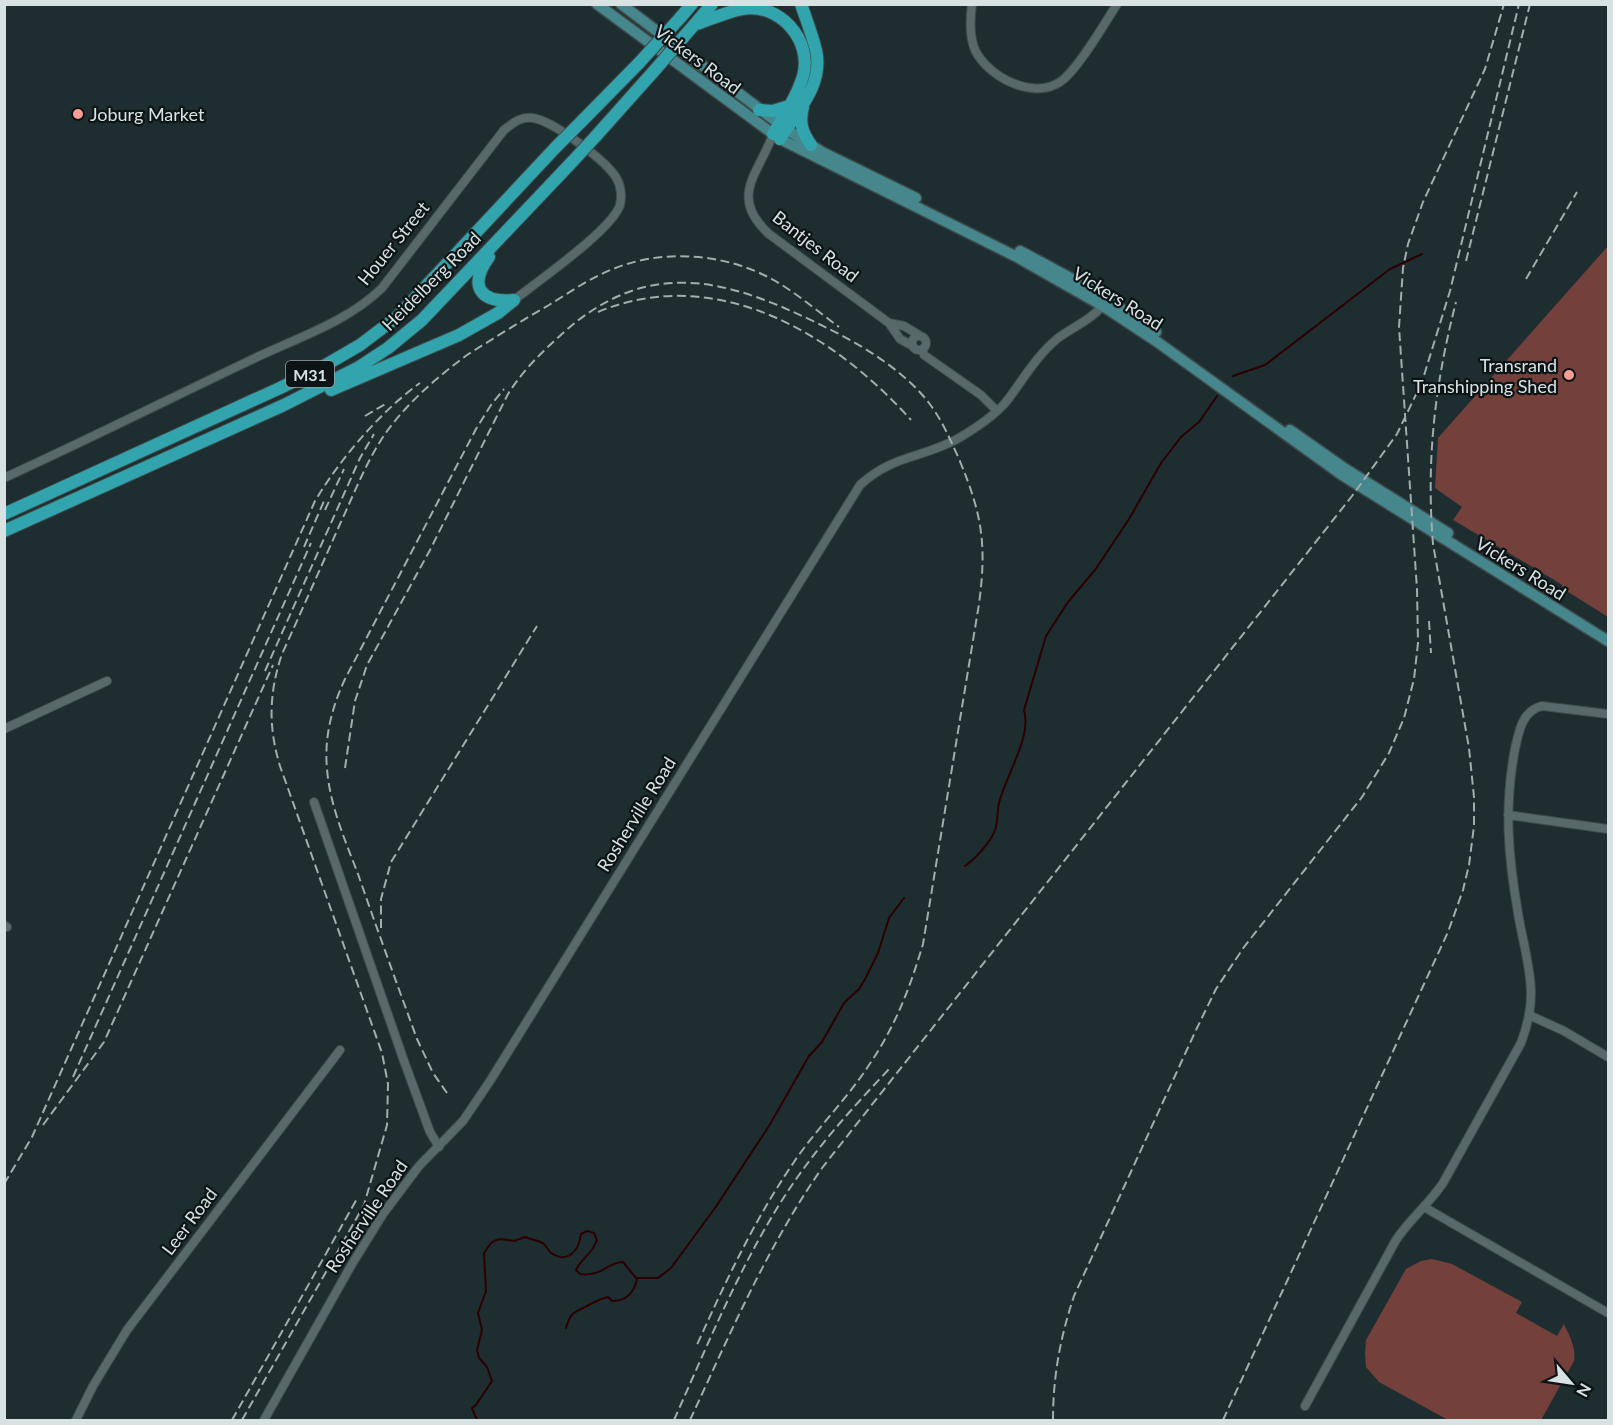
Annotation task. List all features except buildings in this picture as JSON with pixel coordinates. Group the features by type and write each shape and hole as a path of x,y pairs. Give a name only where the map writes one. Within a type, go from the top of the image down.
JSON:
{"main road":[{"name":"Vickers Road","path":"597,4 780,132 1105,302"},
{"name":"Vickers Road","path":"621,4 759,110 780,132 811,145 1058,270 1378,498 1608,641"},
{"path":"677,18 682,4"},
{"name":"Heidelberg Road","path":"4,514 280,388 360,345 397,317 556,147 639,63 677,18 692,4"},
{"name":"Heidelberg Road","path":"4,531 284,405 359,367 388,348 434,308 572,162 712,4"},
{"path":"801,4 817,62 814,84 800,116 801,128 811,145"},
{"path":"694,25 726,13 752,8 771,12 786,22 801,43 804,61 803,77 780,132"},
{"path":"780,132 804,103"},
{"path":"759,110 773,111 789,106"},
{"path":"512,224 485,262 478,276 478,284 488,298 501,301 514,300"},
{"path":"284,405 318,396 459,335 498,313 514,300"},
{"name":"Vickers Road","path":"1305,445 1608,633"}],"street":[{"path":"972,4 971,31 974,47 982,62 1014,83 1032,90 1051,87 1066,78 1117,4"},
{"name":"Houer Street","path":"4,478 338,320 368,302 382,288 477,162 504,130 522,118 532,117 562,130 609,168 620,186 620,206 606,226 514,300"},
{"name":"Bantjes Road","path":"780,132 756,168 748,190 748,200 754,216 770,234 889,323 900,339 912,346"},
{"name":"Rosherville Road","path":"264,1420 340,1284 383,1214 418,1167 463,1121 490,1081 860,485 890,464 956,440 987,421 998,411 1048,347 1105,302"},
{"name":"Bantjes Road","path":"889,323 904,326 919,335"},
{"path":"919,335 926,340 926,345 922,349 912,346 914,338 919,335"},
{"path":"922,349 924,355 981,395 998,411"},
{"path":"4,729 107,681"},
{"path":"1305,1406 1396,1240 1443,1183 1521,1043 1529,1015 1531,993 1510,865 1508,815 1510,777 1518,733 1529,712 1542,706 1608,714"},
{"path":"314,802 430,1132 439,1147"},
{"path":"1508,815 1608,829"},
{"path":"1529,1015 1564,1031 1608,1057"},
{"name":"Leer Road","path":"76,1420 93,1386 127,1330 340,1050"},
{"path":"1424,1207 1608,1314"}],"shaded area":[{"path":"1608,246 1608,617 1565,590 1561,584 1453,520 1462,507 1435,488 1438,438"},
{"path":"1432,1259 1452,1264 1522,1302 1516,1313 1557,1336 1564,1324 1573,1347 1574,1361 1541,1420 1448,1420 1379,1382 1366,1367 1366,1340 1406,1269 1421,1261"}],"waterway":[{"path":"1233,376 1265,365 1390,269 1422,254"},
{"path":"965,866 982,850 995,830 1002,792 1021,744 1026,721 1024,710 1046,636 1129,519 1161,463 1181,437 1199,422 1217,396"},
{"path":"477,1420 472,1408 492,1381 477,1350 482,1330 478,1313 486,1291 484,1253 491,1243 501,1239 514,1241 525,1237 542,1243 550,1252 562,1257 575,1251 581,1234 587,1231 594,1233 597,1240 576,1270 580,1274 599,1272 613,1264 623,1262 636,1278 658,1278 671,1268 715,1208 769,1126 809,1056 822,1042 844,1003 859,989 878,953 889,918 904,898"},
{"path":"566,1328 574,1313 598,1300 608,1297 612,1301 617,1301 625,1298 634,1288 637,1279"}],"railway":[{"path":"1053,1420 1058,1358 1074,1296 1216,989 1244,947 1362,797 1389,753 1404,718 1414,679 1418,643 1417,589 1399,327 1403,268 1408,244 1423,202 1485,69 1504,4"},
{"path":"690,1420 767,1260 822,1168 1352,496 1397,434 1422,382 1450,291 1519,4"},
{"path":"1466,261 1530,4"},
{"path":"1526,279 1577,192"},
{"path":"242,1420 364,1205 387,1125 388,1084 382,1053 280,766 272,723 272,696 282,654 372,456 385,434 412,401 467,355 588,281 632,263 671,256 731,263 777,282 839,327"},
{"path":"345,768 355,701 367,665 430,550 508,394 540,354 595,309 626,293 657,285 688,283 719,287 751,295 849,339 906,379 938,416 959,459 973,496 981,530 982,564 979,604 923,944 907,992 887,1036 860,1078 803,1149 779,1184 741,1252 696,1347"},
{"path":"598,312 642,299 686,296 728,302 770,315 809,335 846,360 880,388 911,420"},
{"path":"1223,1420 1448,932 1469,865 1474,826 1474,797 1469,748 1433,544 1431,513 1434,422 1443,362 1456,302"},
{"path":"4,1184 32,1137 315,501 336,469 362,437 390,408 420,383"},
{"path":"447,1093 433,1073 417,1039 339,823 331,796 326,757 333,711 345,679 476,429 504,389"},
{"path":"365,416 387,403"},
{"path":"265,671 360,458 374,434"},
{"path":"325,510 344,469"},
{"path":"304,547 324,501"},
{"path":"73,1077 311,543"},
{"path":"1429,621 1431,653"},
{"path":"381,928 381,899 391,862 537,626"},
{"path":"43,1125 104,1042 273,665"},
{"path":"674,1420 726,1305 769,1221 822,1144 891,1067"},
{"path":"232,1420 358,1197"}],"place":[{"name":"Joburg Market","path":"78,114"},
{"name":"Transrand Transhipping Shed","path":"1569,375"}]}
